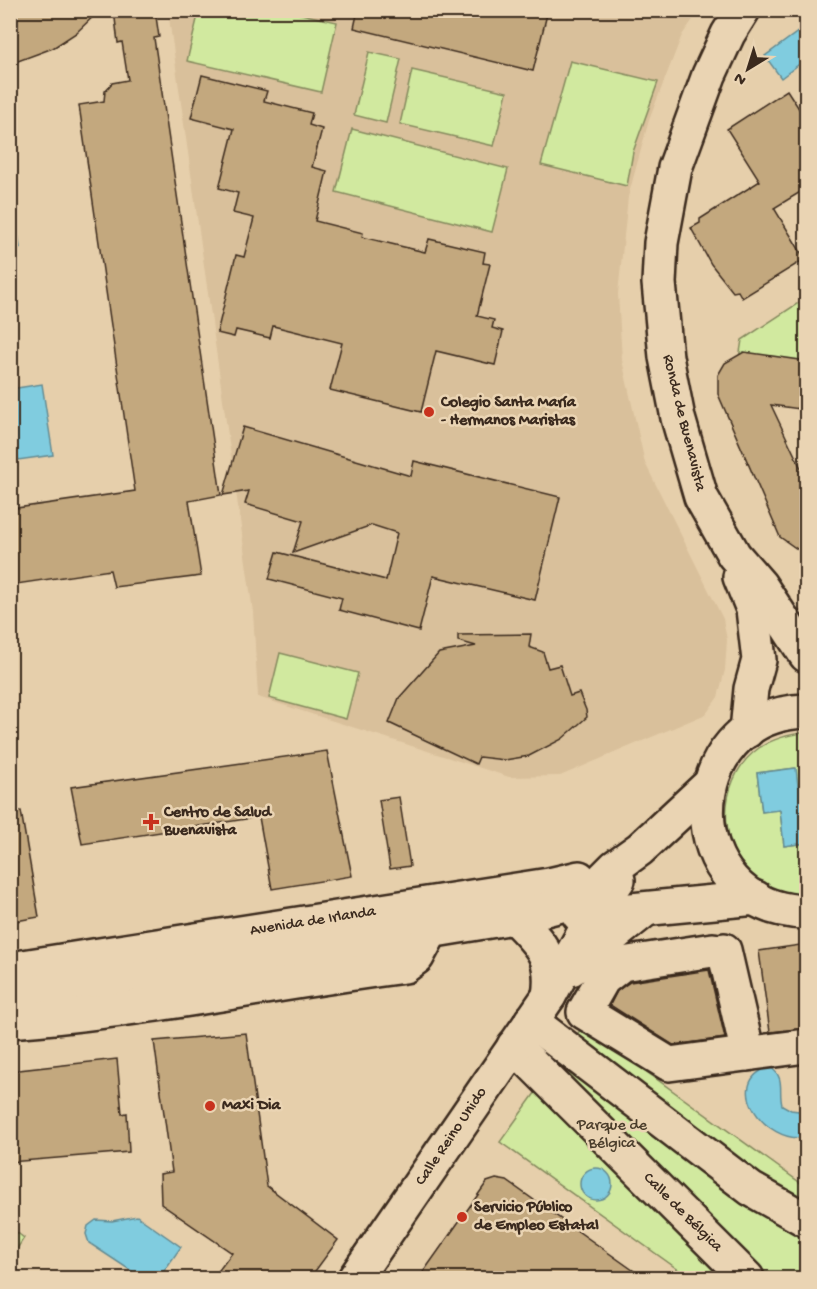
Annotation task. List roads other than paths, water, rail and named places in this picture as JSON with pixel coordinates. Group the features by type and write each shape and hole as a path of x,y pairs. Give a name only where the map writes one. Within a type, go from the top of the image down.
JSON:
{"street":[{"name":"Ronda de Buenavista","path":"742,10 709,75 675,168 661,243 659,283 666,357 683,435 701,497 734,555 753,609 759,660 751,688 747,730"},
{"name":"Ronda de Buenavista","path":"734,555 760,585 804,650"},
{"path":"807,711 768,719 747,730 735,741 717,765 709,785 705,811 707,828 719,862 737,885 756,898 790,911 807,912"},
{"name":"Avenida de Irlanda","path":"10,1021 132,993 431,931 514,917 573,902 588,894 709,785"},
{"name":"Avenida de Irlanda","path":"10,969 549,885 627,858"},
{"name":"Calle Reino Unido","path":"355,1278 539,1010 627,858"},
{"name":"Avenida de Irlanda","path":"514,917 645,910 756,898"},
{"name":"Calle Reino Unido","path":"539,1010 645,910"},
{"path":"514,917 549,959 552,976 539,1010 751,1190 807,1220"},
{"path":"748,1054 718,950 632,953 603,979 584,1012 669,1064 748,1054 807,1046"},
{"name":"Avenida de Irlanda","path":"10,994 132,993"},
{"name":"Calle de Bélgica","path":"539,1010 747,1278"}],"water":[{"path":"806,26 806,59 781,78 765,56"},
{"path":"10,177 20,248 11,249 10,249"},
{"path":"42,384 53,455 18,460 11,413 11,389"},
{"path":"796,768 798,786 806,785 806,843 784,846 780,810 762,812 757,773"},
{"path":"770,1067 780,1080 782,1105 791,1110 806,1112 806,1137 791,1137 776,1132 754,1111 749,1098 749,1085 756,1075"},
{"path":"596,1168 608,1172 612,1184 608,1196 596,1200 584,1196 580,1184 584,1172"},
{"path":"137,1216 181,1247 159,1278 142,1278 89,1243 86,1234 88,1226 96,1220 112,1221"}],"place":[{"name":"Colegio Santa María - Hermanos Maristas","path":"429,412"},
{"name":"Centro de Salud Buenavista","path":"151,822"},
{"name":"Maxi Dia","path":"210,1106"},
{"name":"Servicio Público de Empleo Estatal","path":"462,1217"}],"park label":[{"name":"Parque de Bélgica","path":"612,1135"}]}
